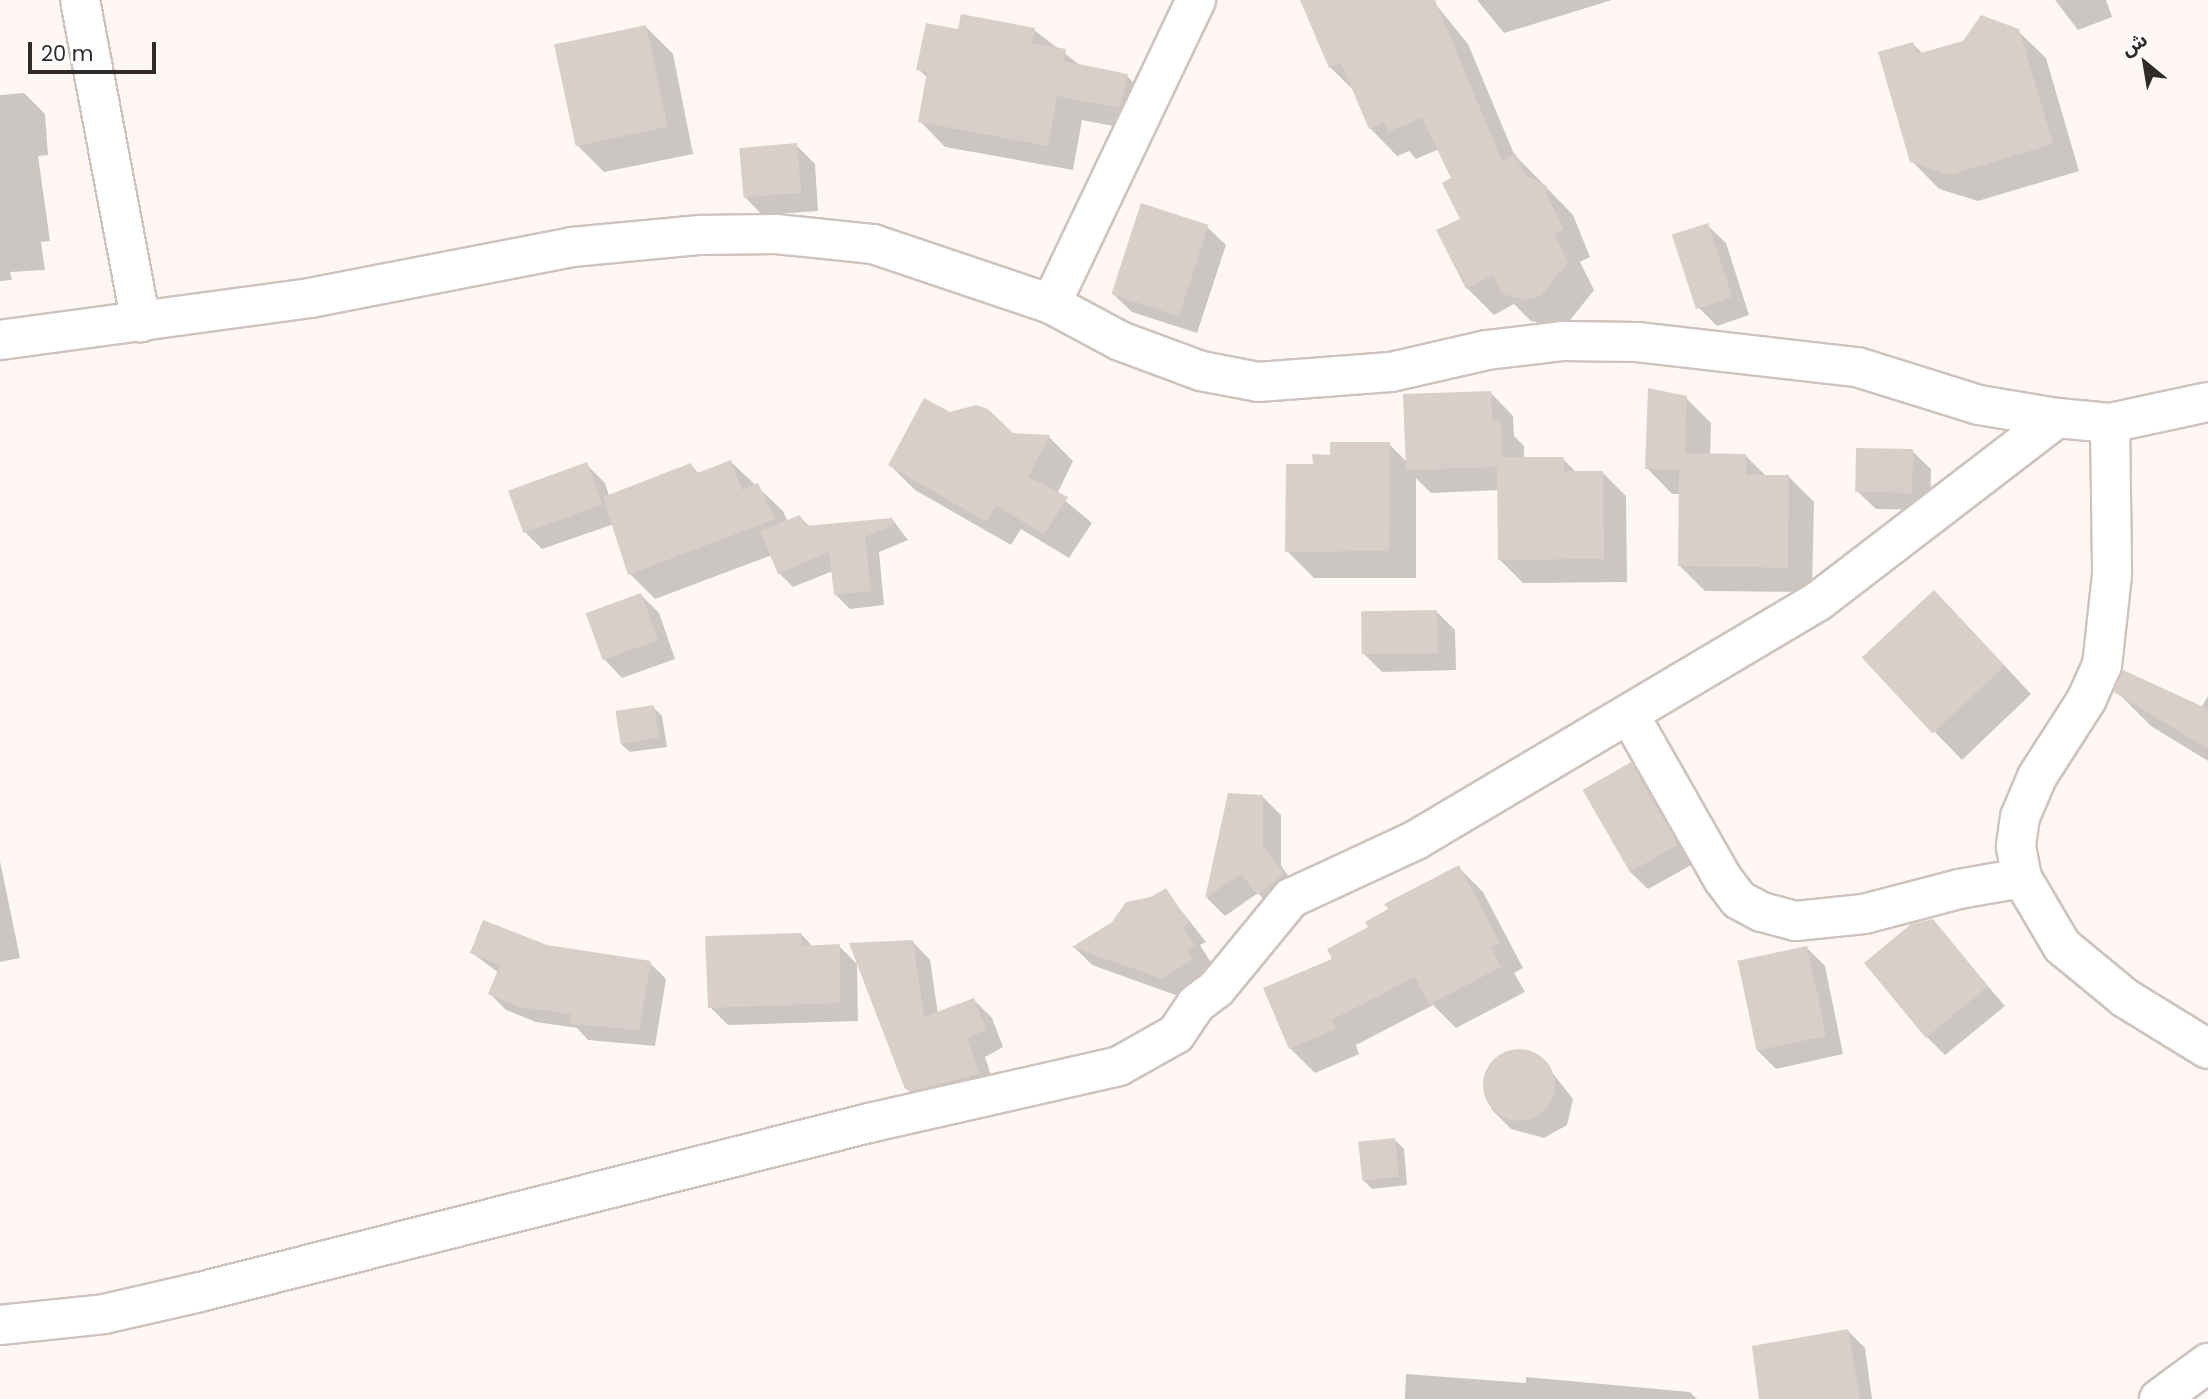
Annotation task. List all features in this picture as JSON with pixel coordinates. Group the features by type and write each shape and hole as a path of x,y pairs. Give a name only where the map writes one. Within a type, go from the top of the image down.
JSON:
{"street":[{"path":"80,0 141,322"},
{"path":"1051,304 1196,0"},
{"path":"0,341 310,298 572,247 700,235 776,234 873,244 1051,304 1120,341 1190,367 1258,382 1391,372 1487,350 1563,341 1637,342 1857,367 1979,405 2057,418 2110,423 2208,402"},
{"path":"0,1325 104,1314 869,1123 1119,1066 1176,1034 1196,1003 1217,988 1291,898 1416,840 1630,716 1817,602 2057,418"},
{"path":"2110,423 2112,575 2102,665 2020,817 2016,847 2022,878 2062,946 2125,998 2208,1049"},
{"path":"1630,716 1723,878 1740,900 1762,912 1796,921 1864,914 1959,888 2022,878"},
{"path":"2159,1399 2208,1363"}],"building":[{"path":"1300,0 1435,0 1502,161 1515,153 1525,175 1547,186 1546,193 1564,230 1554,234 1568,262 1541,296 1526,300 1502,294 1493,275 1466,289 1436,230 1460,219 1442,183 1451,178 1422,118 1388,132 1384,123 1369,129 1341,63 1329,68"},
{"path":"961,14 1035,28 1032,43 1066,49 1064,61 1128,74 1120,108 1057,96 1048,146 918,122 927,72 916,70 926,23 958,29"},
{"path":"1981,15 2019,29 2053,144 1950,175 1910,162 1878,52 1913,42 1917,54 1963,41"},
{"path":"646,25 668,127 576,146 554,45"},
{"path":"797,143 801,193 744,198 739,148"},
{"path":"1141,203 1209,225 1179,316 1111,294"},
{"path":"1708,223 1732,297 1696,309 1672,235"},
{"path":"1648,388 1687,396 1685,453 1746,454 1746,475 1789,475 1788,568 1678,566 1679,470 1645,469"},
{"path":"1491,391 1492,421 1501,421 1502,457 1564,457 1564,471 1603,471 1604,559 1498,560 1497,467 1406,470 1403,394"},
{"path":"924,398 950,412 976,405 988,409 1013,433 1050,435 1028,477 1068,497 1044,535 996,505 986,522 888,465"},
{"path":"1330,442 1390,442 1389,551 1285,552 1286,464 1313,464 1312,454 1330,455"},
{"path":"1856,448 1913,449 1912,493 1855,492"},
{"path":"731,460 742,490 758,483 775,519 628,575 603,497 691,463 695,474"},
{"path":"587,462 602,504 523,533 508,491"},
{"path":"800,515 805,526 892,518 894,525 865,537 871,591 834,595 829,552 778,574 760,531"},
{"path":"1934,590 2005,666 1933,734 1862,658"},
{"path":"641,593 658,640 603,660 586,613"},
{"path":"1437,610 1438,653 1362,654 1361,611"},
{"path":"2123,670 2208,709 2208,749 2114,692"},
{"path":"654,705 659,738 621,744 615,711"},
{"path":"1631,762 1678,844 1630,872 1583,790"},
{"path":"1228,793 1263,795 1263,846 1284,874 1257,895 1241,874 1205,898"},
{"path":"1459,865 1500,943 1491,947 1501,967 1429,1005 1415,977 1332,1020 1336,1029 1289,1049 1263,988 1332,959 1327,949 1368,927 1365,922 1388,909 1384,904"},
{"path":"1166,888 1189,923 1183,927 1195,945 1187,950 1193,959 1162,979 1072,947 1112,922 1126,902 1151,897"},
{"path":"1933,919 1988,986 1926,1038 1864,963 1911,924"},
{"path":"483,920 547,945 651,961 639,1030 570,1024 572,1014 518,1007 488,994 500,965 470,953"},
{"path":"801,933 802,946 840,944 840,1003 708,1008 705,936"},
{"path":"913,940 924,1017 974,998 986,1029 968,1039 979,1074 912,1091 905,1089 849,943"},
{"path":"1807,946 1826,1036 1757,1051 1738,961"},
{"path":"1512,1049 1526,1049 1545,1059 1555,1078 1555,1092 1545,1111 1526,1121 1512,1121 1493,1111 1483,1092 1483,1078 1493,1059"},
{"path":"1395,1138 1399,1177 1362,1181 1358,1142"},
{"path":"1848,1329 1860,1399 1759,1399 1752,1346"}]}
